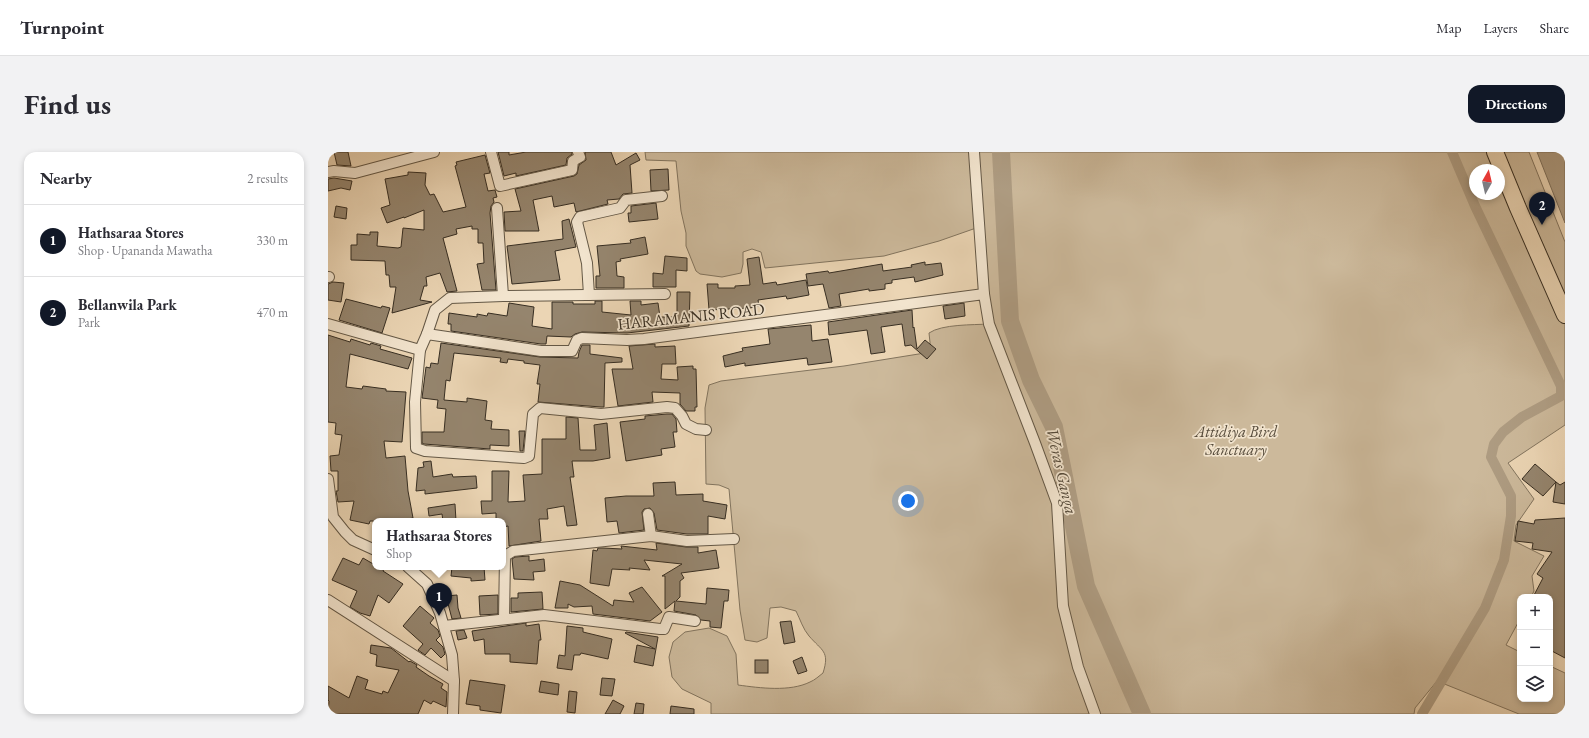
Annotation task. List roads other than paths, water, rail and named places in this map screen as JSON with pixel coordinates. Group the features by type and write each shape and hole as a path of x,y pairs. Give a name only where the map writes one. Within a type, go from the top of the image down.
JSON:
{"main road":[{"path":"1495,152 1565,315"}],"street":[{"path":"328,172 334,171 355,173 434,152"},
{"path":"491,152 500,186 572,170 574,161 580,157 578,152"},
{"path":"974,152 984,294 989,324 1057,503 1063,606 1078,667 1095,714"},
{"path":"589,295 587,263 577,222 580,216 620,208 626,200 662,196"},
{"path":"497,208 503,296"},
{"path":"665,294 450,298 435,310 420,350 415,402 416,448 425,451 524,458 529,456 533,414 540,408 601,414 667,407 675,408 682,416 686,424 696,429 706,430"},
{"name":"HARAMANIS ROAD","path":"427,334 541,351 572,351 577,340 582,338 627,340 644,339 984,294"},
{"path":"328,324 420,350"},
{"path":"328,479 333,517 353,540 372,549"},
{"path":"648,514 651,536"},
{"path":"506,555 512,551 651,536 687,541 734,539"},
{"path":"411,570 427,584 440,612 452,656 454,681 453,714"},
{"path":"504,619 505,570"},
{"path":"328,600 454,681"},
{"path":"444,626 544,615 660,629 664,629 668,617 695,621"}],"waterway":[{"name":"Weras Ganga","path":"1001,152 1010,321 1031,380 1054,427 1086,586 1142,714"},
{"path":"1422,714 1485,608 1504,560 1511,516 1511,496 1491,457 1494,444 1503,432 1522,417 1561,396 1561,386 1475,206 1452,152"}],"place":[{"name":"Bellanwila Park","path":"1542,225"},
{"name":"Hathsaraa Stores","path":"439,616"}],"park label":[{"name":"Attidiya Bird Sanctuary","path":"1236,440"}]}
